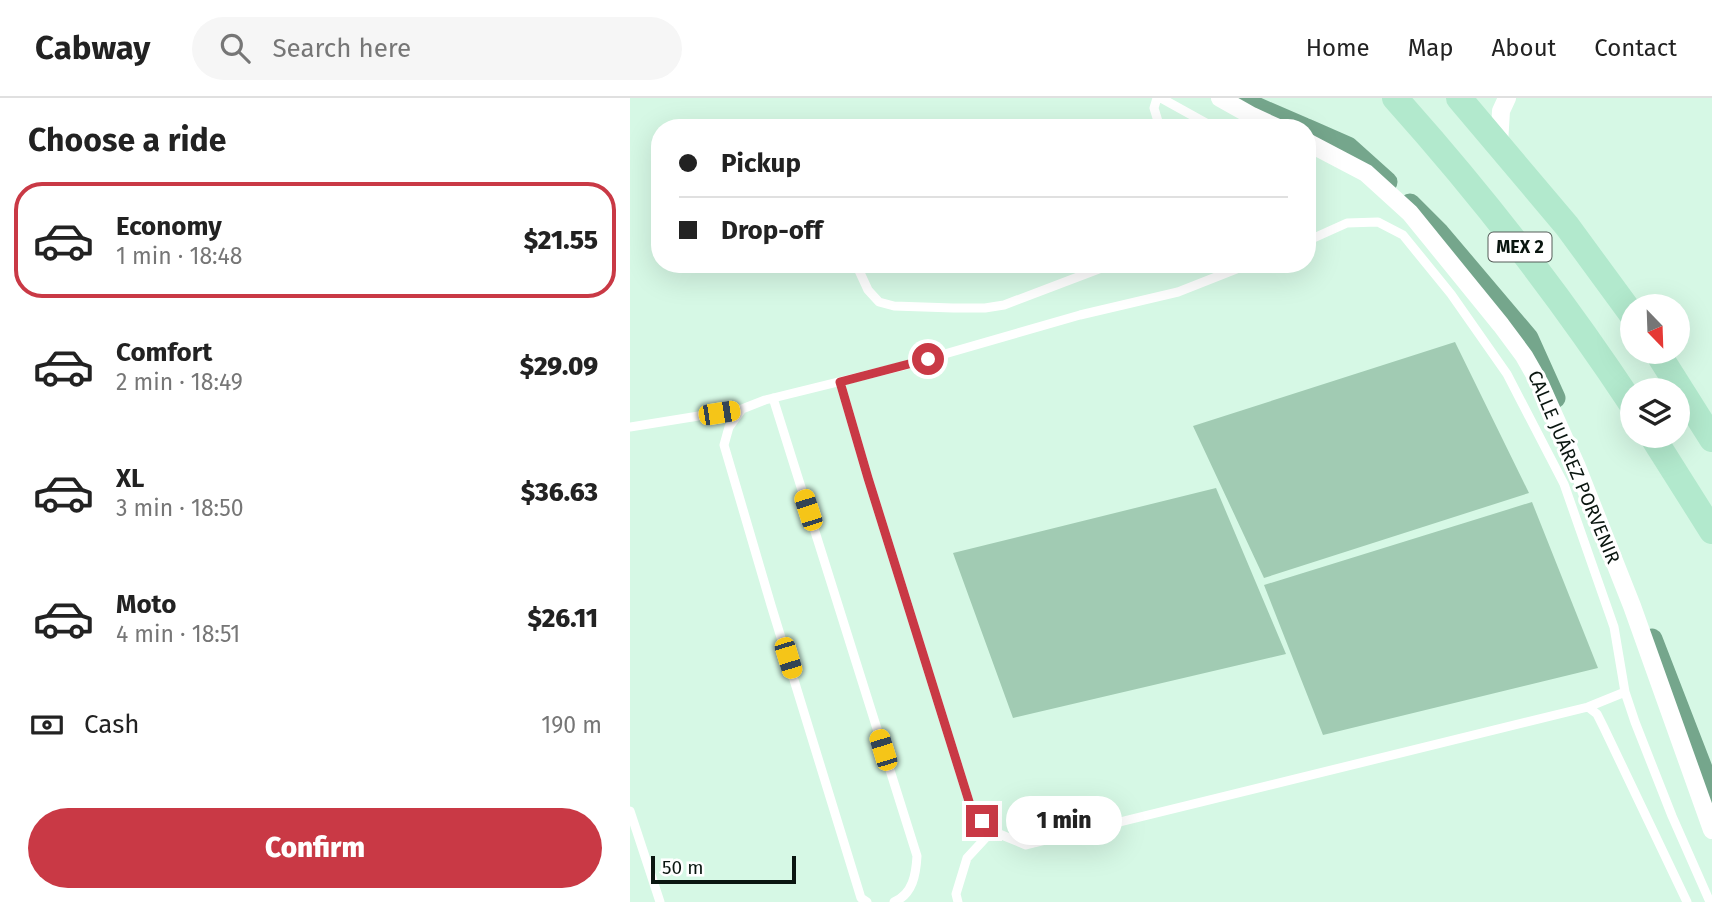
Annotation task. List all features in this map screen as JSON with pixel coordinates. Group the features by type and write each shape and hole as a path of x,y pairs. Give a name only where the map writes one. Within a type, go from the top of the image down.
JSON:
{"main road":[{"name":"MEX 2","path":"1395,98 1528,256 1620,387"},
{"name":"MEX 2","path":"1459,98 1567,226 1620,298"},
{"path":"1665,364 1712,439"},
{"path":"1660,448 1712,531"}],"street":[{"path":"1220,98 1258,119"},
{"path":"1499,144 1501,111 1507,98"},
{"name":"CALLE JUÁREZ PORVENIR","path":"1316,147 1366,173 1410,213 1531,366 1556,417 1632,606 1712,830"}],"lane":[{"path":"1157,119 1154,108 1159,98 1198,119"},
{"path":"1316,237 1347,223 1378,222 1403,235 1451,295 1507,374 1564,484 1614,627 1625,692 1635,722 1710,902"},
{"path":"860,273 874,299 885,304 985,308 1024,299 1086,273"},
{"path":"630,427 742,409 773,398 903,366 1080,315 1178,292 1226,273"},
{"path":"840,382 972,811 992,831 1026,845 1588,706 1625,692"},
{"path":"773,398 917,856 916,878 901,899 894,902"},
{"path":"742,409 729,427 724,445 861,898 867,902"},
{"path":"1588,706 1597,714 1687,902"},
{"path":"630,811 660,902"},
{"path":"958,902 956,894 968,858 992,831"}],"green space":[{"path":"1455,342 1529,493 1264,578 1193,426"},
{"path":"1216,488 1286,654 1013,718 953,553"},
{"path":"1532,502 1598,668 1323,735 1264,585"}],"waterway":[{"path":"1235,98 1283,119"},
{"path":"1316,133 1348,147 1387,182"},
{"path":"1410,204 1439,233 1528,338 1555,398"},
{"path":"1652,639 1712,794"}],"route":[{"path":"928,359 840,382 972,811 982,821"}]}
